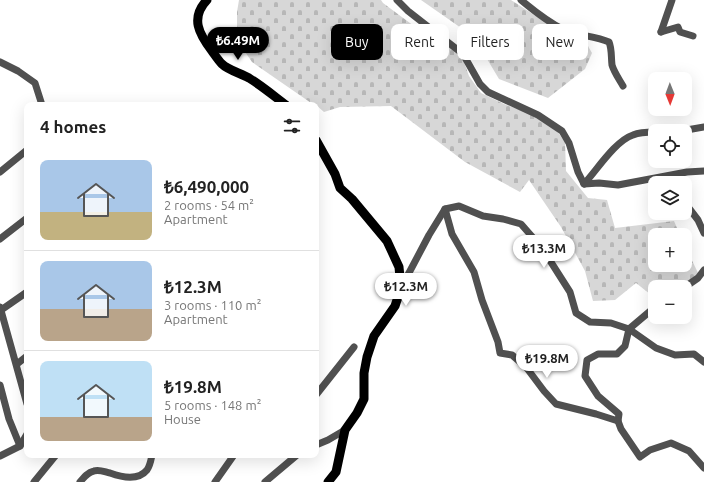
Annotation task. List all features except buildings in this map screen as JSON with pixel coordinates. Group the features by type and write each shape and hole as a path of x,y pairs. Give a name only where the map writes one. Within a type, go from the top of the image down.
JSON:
{"main road":[{"path":"207,0 200,9 198,27 201,36 209,47 222,64 250,79 282,102"},
{"path":"319,145 335,174 340,188 352,199 386,241 399,267 401,288 395,306 374,336 367,357 364,373 364,399 357,413 345,430 336,472 328,482"}],"street":[{"path":"397,0 408,11 463,54 480,84 488,92 538,115 562,131 569,142 578,172 584,184"},
{"path":"406,0 408,11"},
{"path":"521,0 530,8 564,30 592,38 600,38 609,42 611,47 613,68 623,86"},
{"path":"672,0 661,32 678,27 680,32 693,36"},
{"path":"0,62 18,71 35,84 41,102"},
{"path":"692,129 704,127"},
{"path":"584,184 616,146 632,135 648,132"},
{"path":"0,172 24,152"},
{"path":"672,176 687,172 704,171"},
{"path":"584,184 599,183 618,185 648,182"},
{"path":"401,288 429,235 445,209 459,206 483,216 521,224 542,248 570,292 576,313 590,322 611,323 630,329 656,348 675,355 694,354 704,362"},
{"path":"445,209 452,234 474,272 500,352 512,355 526,367 556,404 618,421"},
{"path":"692,212 698,220 704,233"},
{"path":"0,239 24,220"},
{"path":"692,282 698,278 704,270"},
{"path":"24,294 1,308 24,392"},
{"path":"648,313 630,329 625,346 617,354 598,354 587,360 585,376 598,396 619,414 618,421 621,429 640,457 650,450 671,443 689,451 704,468"},
{"path":"319,391 354,347"},
{"path":"17,364 24,358"},
{"path":"0,385 9,419 20,446"},
{"path":"319,444 345,430"},
{"path":"0,456 20,446 24,439"},
{"path":"34,482 54,458"},
{"path":"80,482 88,473 99,470 121,477 141,475 147,470 151,458"},
{"path":"215,482 232,458"},
{"path":"264,482 293,458"}],"green space":[{"path":"239,0 381,0 411,24 391,24 391,60 449,60 449,47 457,52 457,60 463,60 469,76 481,93 504,104 537,116 557,131 565,142 566,171 588,198 607,200 615,228 674,221 677,228 648,228 648,272 692,272 692,260 699,275 690,280 648,280 648,292 636,283 615,300 593,301 585,271 561,227 529,180 520,192 465,162 391,106 340,107 324,112 319,108 319,102 310,102 252,62 237,40 237,12"},
{"path":"421,0 511,0 548,24 532,24 532,60 588,60 588,46 592,53 585,69 548,98 499,79 488,60 524,60 524,24 457,25"}]}
